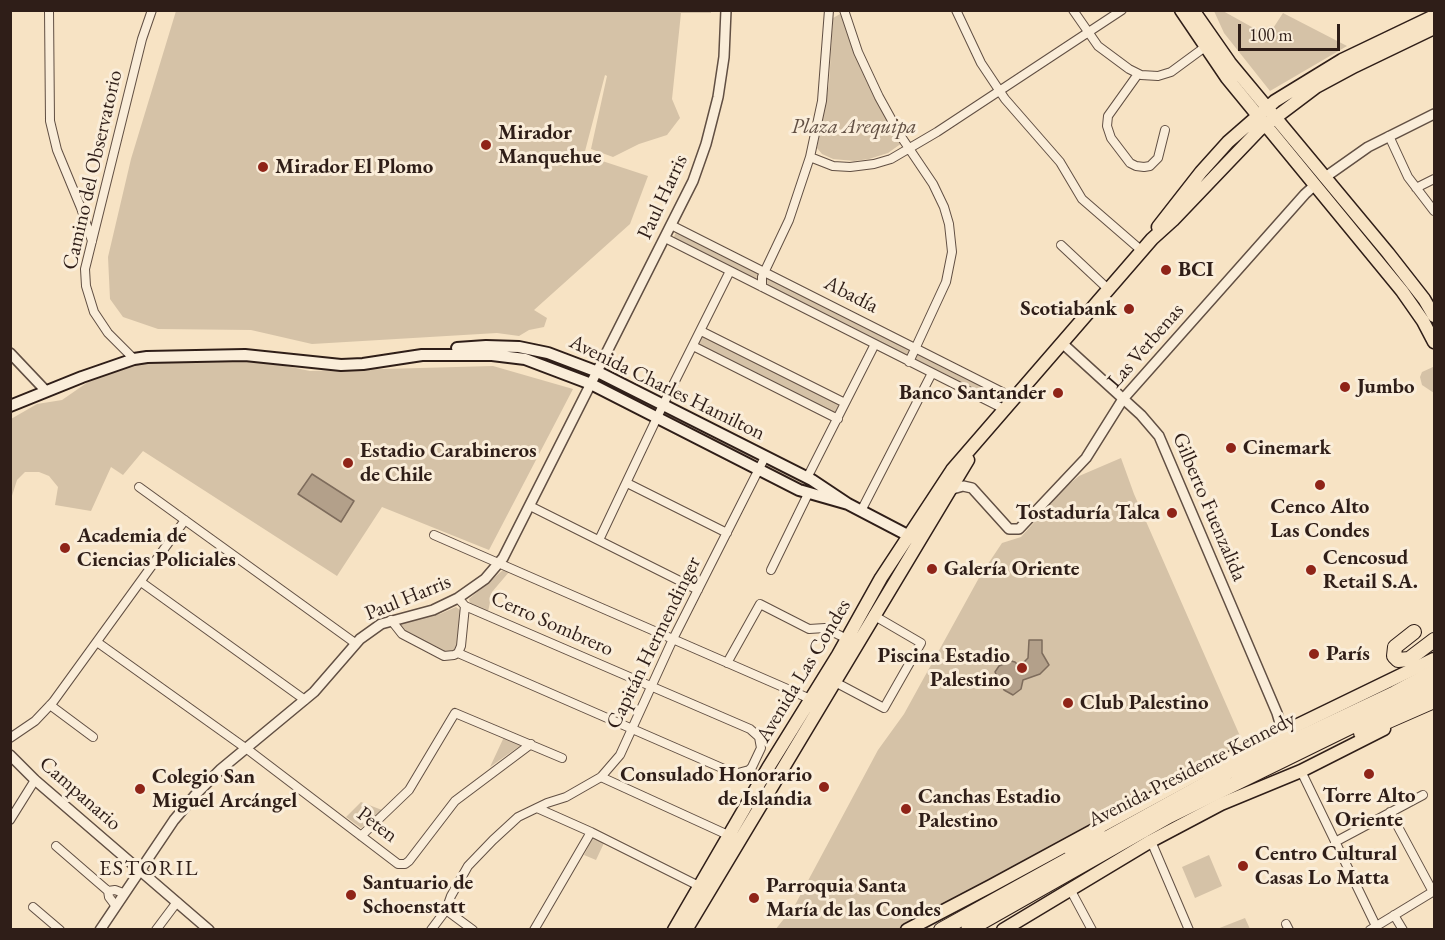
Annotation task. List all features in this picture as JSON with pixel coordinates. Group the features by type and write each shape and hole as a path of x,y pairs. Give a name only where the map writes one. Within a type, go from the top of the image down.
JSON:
{"highway":[{"path":"1414,632 1395,647 1394,656 1398,660 1409,658 1434,640"},
{"name":"Avenida Presidente Kennedy","path":"941,930 1217,777 1395,693 1434,672"},
{"name":"Avenida Presidente Kennedy","path":"968,930 1169,816 1434,686"},
{"path":"1299,754 1354,735 1434,702"},
{"path":"1030,881 1098,829"}],"main road":[{"path":"1181,10 1205,47 1260,120 1388,253 1424,299 1434,316"},
{"path":"1193,10 1215,44 1271,112 1370,252 1409,300 1434,342"},
{"name":"Avenida Las Condes","path":"1271,112 1299,85 1342,60 1434,16"},
{"name":"Avenida Las Condes","path":"686,930 728,836 768,768 833,681 873,615 947,475 1142,251 1166,215 1228,142 1271,112 1335,76 1434,28"},
{"path":"1370,252 1388,253"},
{"name":"Avenida Charles Hamilton","path":"10,406 134,359 169,355 245,355 341,365 422,356 459,348 506,346 548,354 598,372 810,479 848,504 913,538"},
{"name":"Avenida Charles Hamilton","path":"422,356 492,355 525,359 591,384 808,494 848,504"},
{"name":"Avenida Las Condes","path":"674,930 704,889 816,701 847,639 913,538 949,490 979,440"},
{"path":"808,494 812,487 810,479"},
{"path":"907,930 1098,829 1185,780 1434,659"},
{"path":"1004,930 1150,841 1221,804 1301,771 1434,702"}],"street":[{"path":"49,10 50,121 57,150 78,199 92,242"},
{"name":"Camino del Observatorio","path":"134,359 104,327 90,303 85,269 135,66 152,10"},
{"name":"Paul Harris","path":"100,930 123,893 187,803 214,775 323,683 356,643 372,630 391,620 462,602 500,563 693,181 712,123 724,57 726,10"},
{"path":"762,287 765,272 789,220 810,157 822,101 830,10"},
{"path":"844,10 858,52 872,83 909,149 927,173 947,215 952,243 951,261 945,282 909,362"},
{"path":"956,10 973,48 999,92 1060,162 1082,198 1142,251"},
{"path":"1073,10 1098,46 1138,74 1151,76 1171,72 1205,47"},
{"path":"810,157 833,166 858,167 882,162 909,149 1122,10"},
{"path":"1138,74 1108,116 1107,126 1112,138 1132,165 1139,168 1148,167 1158,158 1166,130"},
{"name":"Las Verbenas","path":"949,490 963,486 972,488 1010,529 1020,528 1080,464 1123,399 1305,194 1358,153 1434,114"},
{"path":"1389,136 1404,170 1434,211"},
{"path":"1416,188 1434,179"},
{"name":"Abadía","path":"671,225 1014,398"},
{"name":"Abadía","path":"665,238 1004,409"},
{"path":"1061,245 1108,289"},
{"path":"599,540 730,271"},
{"path":"700,331 845,403"},
{"name":"Gilberto Fuenzalida","path":"1062,343 1154,429 1164,444 1278,716 1279,729 1276,735"},
{"path":"810,479 875,344"},
{"path":"693,345 838,419"},
{"path":"10,353 46,391"},
{"path":"861,511 932,373"},
{"name":"Capitán Hermendinger","path":"431,930 446,910 468,866 493,840 518,817 566,797 601,777 620,755 673,639 765,457"},
{"path":"627,483 727,533"},
{"path":"139,488 356,643"},
{"path":"771,570 808,494"},
{"path":"530,506 698,590"},
{"path":"10,738 34,721 50,705 185,520"},
{"path":"434,535 816,701"},
{"path":"141,582 305,700"},
{"path":"391,620 402,634 444,656 454,656 461,646 462,602"},
{"name":"Cerro Sombrero","path":"462,602 754,731 761,745 755,761"},
{"path":"727,663 760,604 809,629 825,628 847,639"},
{"path":"833,681 884,708 921,643 873,615"},
{"name":"Peten","path":"97,642 246,748 396,863 405,864 455,801 531,744"},
{"path":"458,653 734,772 742,773 749,770 755,761 768,768"},
{"path":"50,705 93,737"},
{"path":"361,836 408,790 455,713 562,758"},
{"path":"1278,716 1301,723"},
{"name":"Campanario","path":"10,755 35,780 209,930"},
{"path":"1301,771 1373,928 1434,892 1390,812"},
{"path":"601,777 728,836"},
{"path":"10,820 35,780"},
{"path":"1335,842 1423,795"},
{"path":"537,808 591,832 704,889"},
{"path":"534,930 591,832"},
{"path":"1150,841 1189,930"},
{"path":"56,846 108,891 115,905"},
{"path":"1070,889 1092,930"},
{"path":"108,891 115,890 123,893"},
{"path":"156,930 177,902"},
{"path":"33,907 60,930"},
{"path":"446,910 473,930"},
{"path":"1394,915 1403,930"}],"green space":[{"path":"711,10 711,13 681,13 672,99 680,118 667,135 639,144 613,157 591,149 607,76 605,75 584,155 648,176 630,224 534,310 547,318 544,327 529,330 519,336 497,333 312,344 251,330 158,329 123,317 110,299 108,257 131,159 176,11"},
{"path":"1214,11 1223,11 1268,36 1283,13 1347,46 1270,91 1224,33"},
{"name":"Plaza Arequipa","path":"840,14 902,143 888,153 869,159 854,161 833,159 822,154 817,148 829,84 833,18"},
{"path":"676,232 999,395 994,401 673,239"},
{"path":"702,333 840,403 833,415 695,345"},
{"path":"524,353 547,358 579,372 578,370 586,374 585,377 524,355"},
{"name":"Estadio Carabineros de Chile","path":"135,362 267,362 310,371 493,366 573,389 489,550 382,507 337,576 143,451 123,475 111,467 91,511 55,505 58,487 49,476 39,472 25,472 17,480 11,499 11,419 37,404 62,400 88,382"},
{"path":"1433,367 1434,393 1422,385 1420,377 1422,372"},
{"path":"598,375 659,404 656,412 593,382"},
{"path":"667,410 756,454 752,461 664,416"},
{"name":"Club Palestino","path":"1121,458 1134,494 1240,736 1228,747 1232,756 988,885 898,929 775,930 795,905 878,750 904,714 980,576 1002,543 1021,537 1067,486 1079,476"},
{"path":"767,461 809,482 807,489 763,466"},
{"path":"503,570 509,572 492,592 488,612 470,604 469,599"},
{"path":"456,607 460,610 459,645 454,653 446,654 399,630 399,624 440,614"},
{"path":"504,737 521,745 490,767"},
{"path":"361,802 382,810 361,828 346,817"},
{"path":"593,837 604,843 596,860 584,855"},
{"path":"1209,855 1222,886 1195,898 1182,867"},
{"path":"1245,918 1250,929 1217,929"}],"shaded area":[{"path":"312,474 354,501 341,522 298,494"},
{"name":"Piscina Estadio Palestino","path":"1029,640 1042,640 1042,653 1049,665 1040,674 1023,680 1021,689 1013,695 1004,690 995,672 999,666 1011,661 1017,664 1024,662 1028,658"}],"place":[{"name":"Mirador Manquehue","path":"486,145"},
{"name":"Mirador El Plomo","path":"263,167"},
{"name":"BCI","path":"1166,270"},
{"name":"Scotiabank","path":"1129,309"},
{"name":"Jumbo","path":"1345,387"},
{"name":"Banco Santander","path":"1058,393"},
{"name":"Cinemark","path":"1231,448"},
{"name":"Estadio Carabineros de Chile","path":"348,463"},
{"name":"Cenco Alto Las Condes","path":"1320,485"},
{"name":"Tostaduría Talca","path":"1172,513"},
{"name":"Academia de Ciencias Policiales","path":"65,548"},
{"name":"Galería Oriente","path":"932,569"},
{"name":"Cencosud Retail S.A.","path":"1311,570"},
{"name":"París","path":"1314,654"},
{"name":"Piscina Estadio Palestino","path":"1022,668"},
{"name":"Club Palestino","path":"1068,703"},
{"name":"Torre Alto Oriente","path":"1369,774"},
{"name":"Consulado Honorario de Islandia","path":"824,787"},
{"name":"Colegio San Miguel Arcángel","path":"140,789"},
{"name":"Canchas Estadio Palestino","path":"906,809"},
{"name":"Centro Cultural Casas Lo Matta","path":"1243,866"},
{"name":"Santuario de Schoenstatt","path":"351,895"},
{"name":"Parroquia Santa María de las Condes","path":"754,898"}],"district":[{"name":"ESTORIL","path":"149,869"}]}
